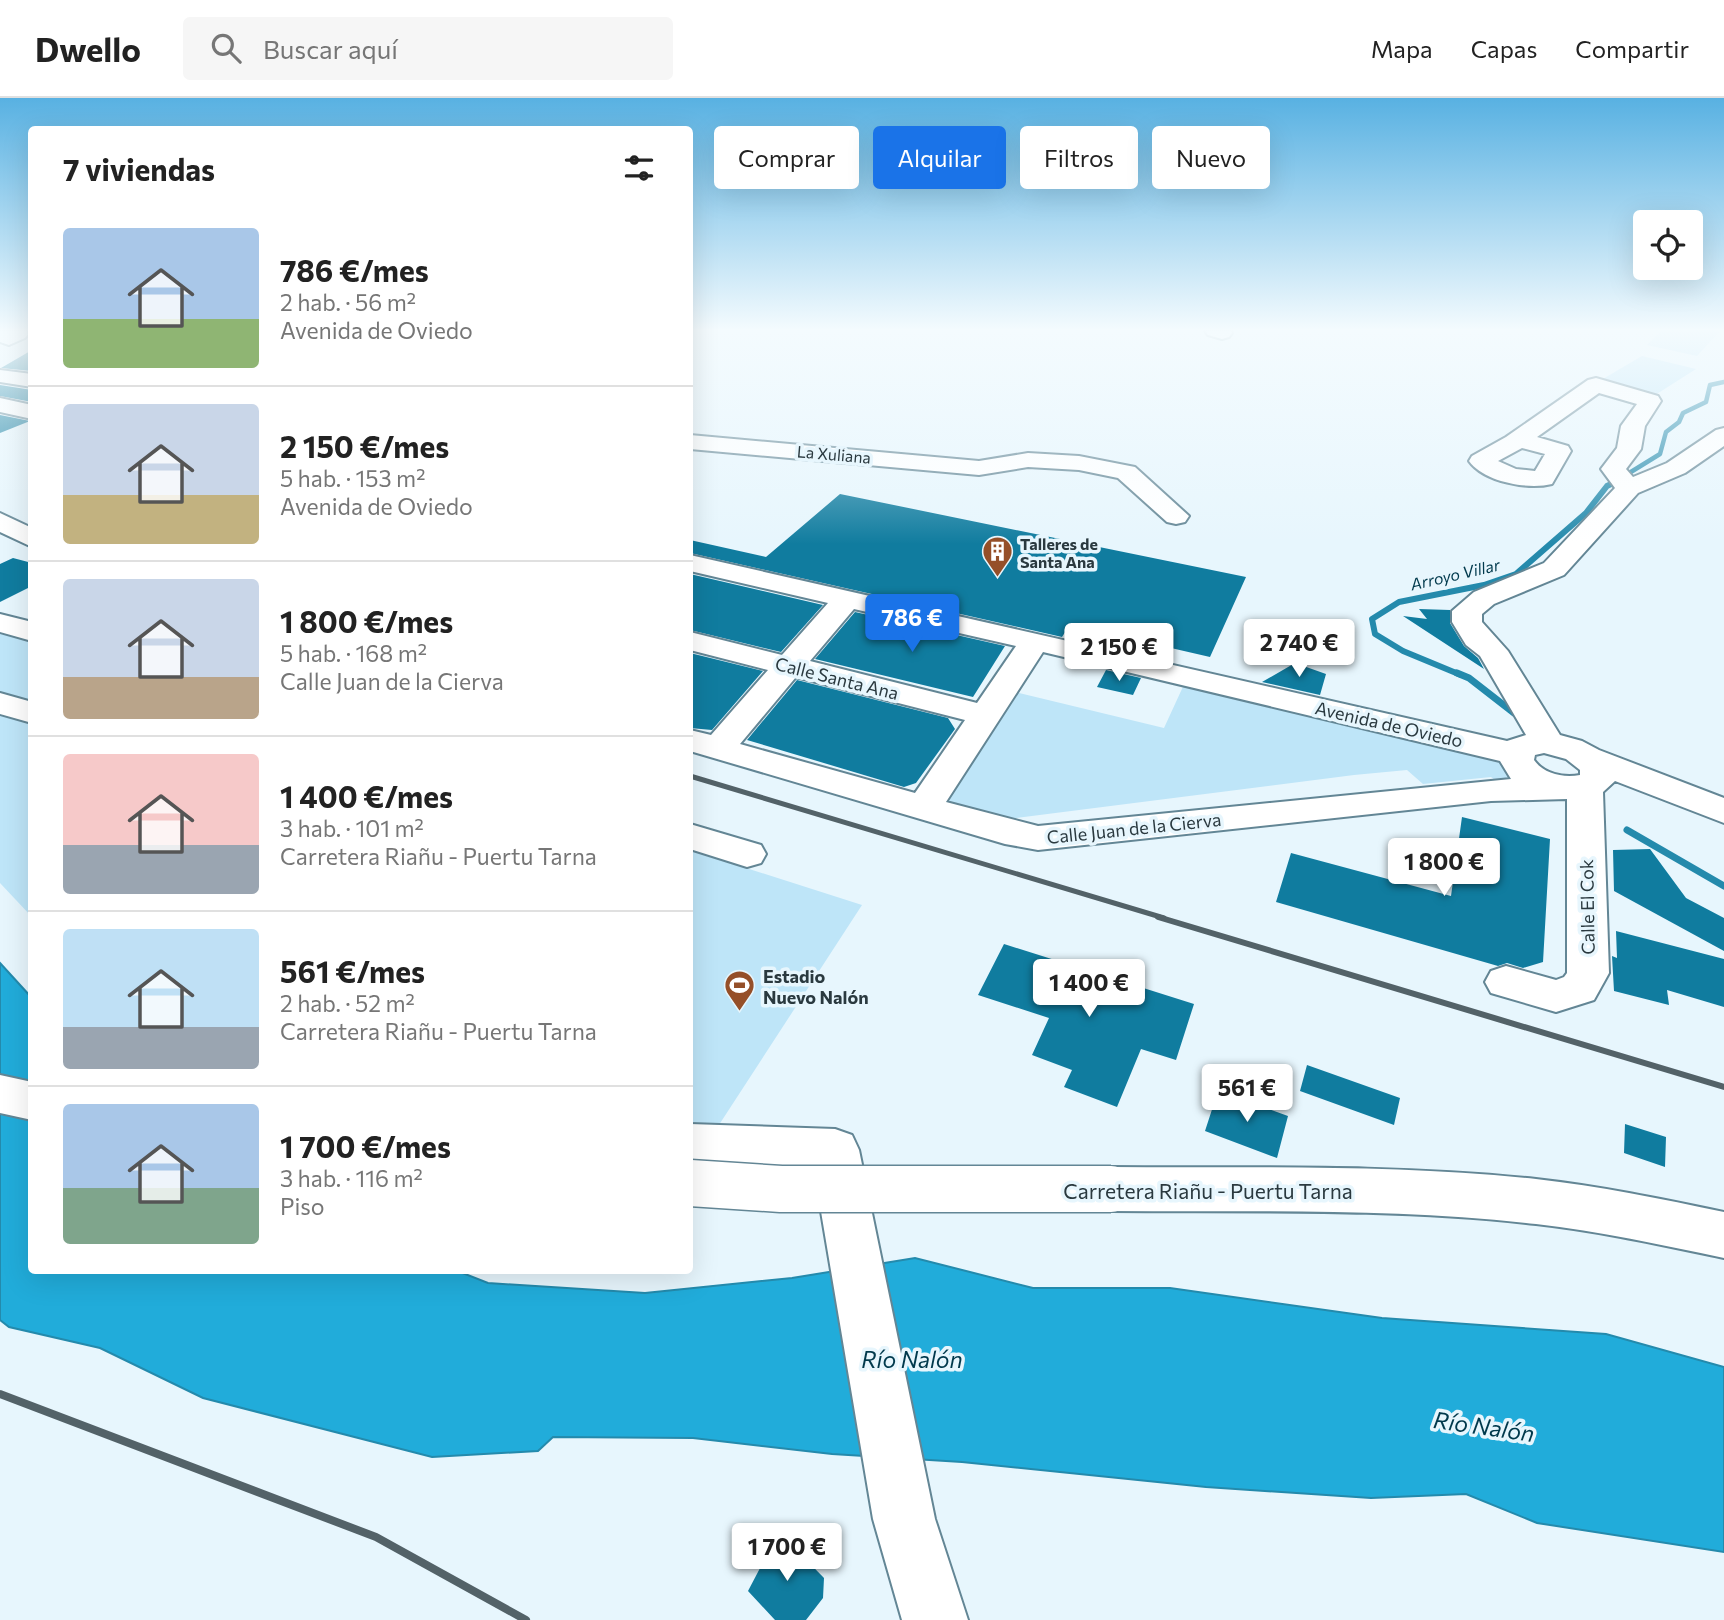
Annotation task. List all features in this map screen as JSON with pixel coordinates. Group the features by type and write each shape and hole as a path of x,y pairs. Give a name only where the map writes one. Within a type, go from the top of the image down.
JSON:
{"street":[{"path":"1518,439 1572,402"},
{"path":"1624,482 1613,469 1629,449 1633,426 1649,402"},
{"path":"1719,816 1553,771 1492,651 1477,638 1467,622 1467,611 1484,597 1554,569 1624,482 1676,468 1724,435"},
{"name":"La Xuliana","path":"693,442 979,468 1028,460 1079,463 1126,472 1175,516"},
{"name":"Avenida de Oviedo","path":"693,564 1035,641 1553,771"},
{"path":"704,744 789,666 848,598"},
{"path":"0,623 28,631"},
{"path":"924,808 1035,641"},
{"name":"Calle Santa Ana","path":"693,642 985,715"},
{"path":"0,703 28,712"},
{"name":"Calle Juan de la Cierva","path":"704,744 1018,835 1038,838 1553,771"},
{"path":"1553,771 1665,794 1719,816"},
{"name":"Calle El Cok","path":"1506,982 1556,996 1579,989 1588,973 1553,771"},
{"path":"693,837 747,854"},
{"path":"0,1094 28,1100"},
{"path":"693,1145 835,1150 848,1207 904,1519 935,1620"},
{"name":"Carretera Riañu - Puertu Tarna","path":"693,1183 781,1189 1325,1190 1511,1199 1652,1220 1724,1235"}],"shaded area":[{"path":"0,623 28,631 28,913 0,883"},
{"path":"1187,678 1500,750 1525,772 1507,789 1491,777 1423,784 1407,770 1354,775 1016,818 1018,835 924,808 1002,689 1164,728"},
{"name":"Estadio Nuevo Nalón","path":"693,851 862,905 715,1131 693,1122"}],"water":[{"name":"Río Nalón","path":"0,963 28,994 28,1274 465,1274 488,1283 645,1293 792,1278 915,1258 1033,1288 1170,1288 1382,1318 1606,1334 1724,1367 1724,1552 1537,1523 1466,1494 1371,1498 1206,1487 962,1462 832,1454 693,1438 553,1437 538,1451 432,1457 203,1398 100,1348 9,1327 0,1320"}],"building":[{"path":"0,415 28,421 28,422 0,433"},
{"name":"Talleres de Santa Ana","path":"840,494 1246,577 1210,657 1158,645 1152,657 1117,649 1123,638 1069,626 1062,637 693,554 693,541 766,557"},
{"path":"13,558 28,562 28,588 0,602 0,564"},
{"path":"693,575 823,605 781,652 693,631"},
{"path":"1419,609 1450,610 1450,623 1464,646 1478,658 1484,669 1403,616 1427,619"},
{"path":"855,612 1005,646 973,697 815,659"},
{"path":"693,654 763,671 712,730 693,728"},
{"path":"1295,663 1326,674 1320,695 1262,682"},
{"path":"1106,670 1141,678 1133,695 1097,687"},
{"path":"797,680 948,718 955,729 916,783 904,787 747,740"},
{"path":"1462,817 1550,839 1543,962 1523,968 1507,963 1498,966 1276,902 1291,853 1451,896"},
{"path":"1650,849 1686,898 1724,918 1724,951 1614,891 1613,850"},
{"path":"1616,931 1724,959 1724,1007 1667,990 1669,1005 1614,991 1612,956 1617,958"},
{"path":"1004,944 1194,1004 1176,1060 1141,1049 1117,1107 1064,1087 1072,1070 1032,1055 1049,1018 978,995"},
{"path":"1307,1065 1400,1098 1394,1125 1300,1091"},
{"path":"1218,1091 1288,1116 1277,1158 1205,1131"},
{"path":"1625,1124 1666,1137 1665,1167 1624,1153"},
{"path":"779,1532 824,1578 823,1598 806,1620 775,1620 748,1591"}],"waterway":[{"name":"Arroyo Villar","path":"1613,483 1660,454 1666,432 1679,422 1683,413 1706,402"},
{"name":"Arroyo Villar","path":"1613,483 1617,481"},
{"name":"Arroyo Villar","path":"1461,675 1403,651 1375,634 1372,619 1399,602 1484,585 1516,574 1586,513 1607,486 1613,483"},
{"name":"Arroyo Villar","path":"1457,673 1469,678 1514,713"},
{"name":"Arroyo Villar","path":"1627,830 1724,886"}],"railway":[{"path":"693,777 1164,918"},
{"path":"1158,917 1724,1087"},
{"path":"0,1394 376,1537 526,1620"}],"place":[{"name":"Talleres de Santa Ana","path":"997,579"},
{"name":"Estadio Nuevo Nalón","path":"740,1013"}]}
